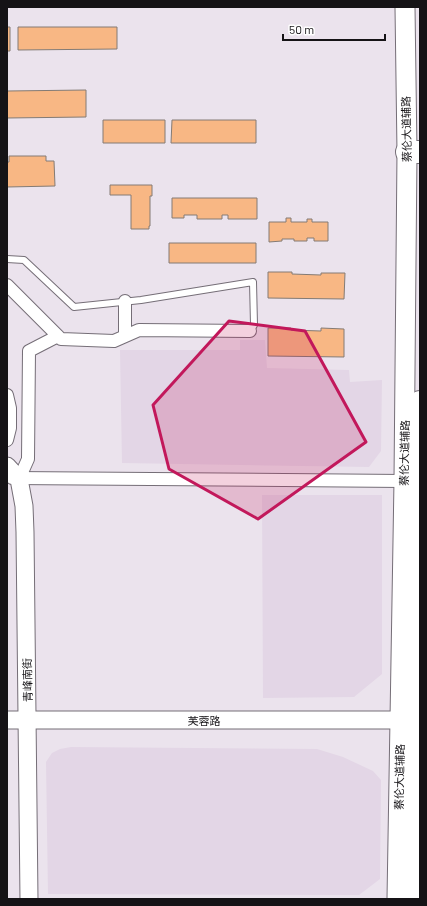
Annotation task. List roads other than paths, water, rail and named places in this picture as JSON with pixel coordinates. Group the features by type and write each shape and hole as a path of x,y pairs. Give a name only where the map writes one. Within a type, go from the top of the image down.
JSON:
{"highway":[{"path":"416,899 409,725 412,482 420,402"}],"main road":[{"name":"蔡伦大道辅路","path":"405,7 413,152 412,482"},
{"name":"蔡伦大道辅路","path":"398,899 409,725"}],"street":[{"path":"7,285 61,339 114,341 139,330 250,331"},
{"path":"125,301 126,336"},
{"path":"11,474 28,459 29,351 58,336"},
{"path":"7,395 10,408 10,428 7,440"},
{"path":"11,474 412,482"},
{"name":"青峰南街","path":"11,474 24,506 25,532 18,725 21,899"},
{"name":"青峰南街","path":"18,725 29,899"},
{"name":"芙蓉路","path":"18,725 409,725"}],"lane":[{"path":"7,259 24,260 74,307 253,282 254,325 250,331"}]}
